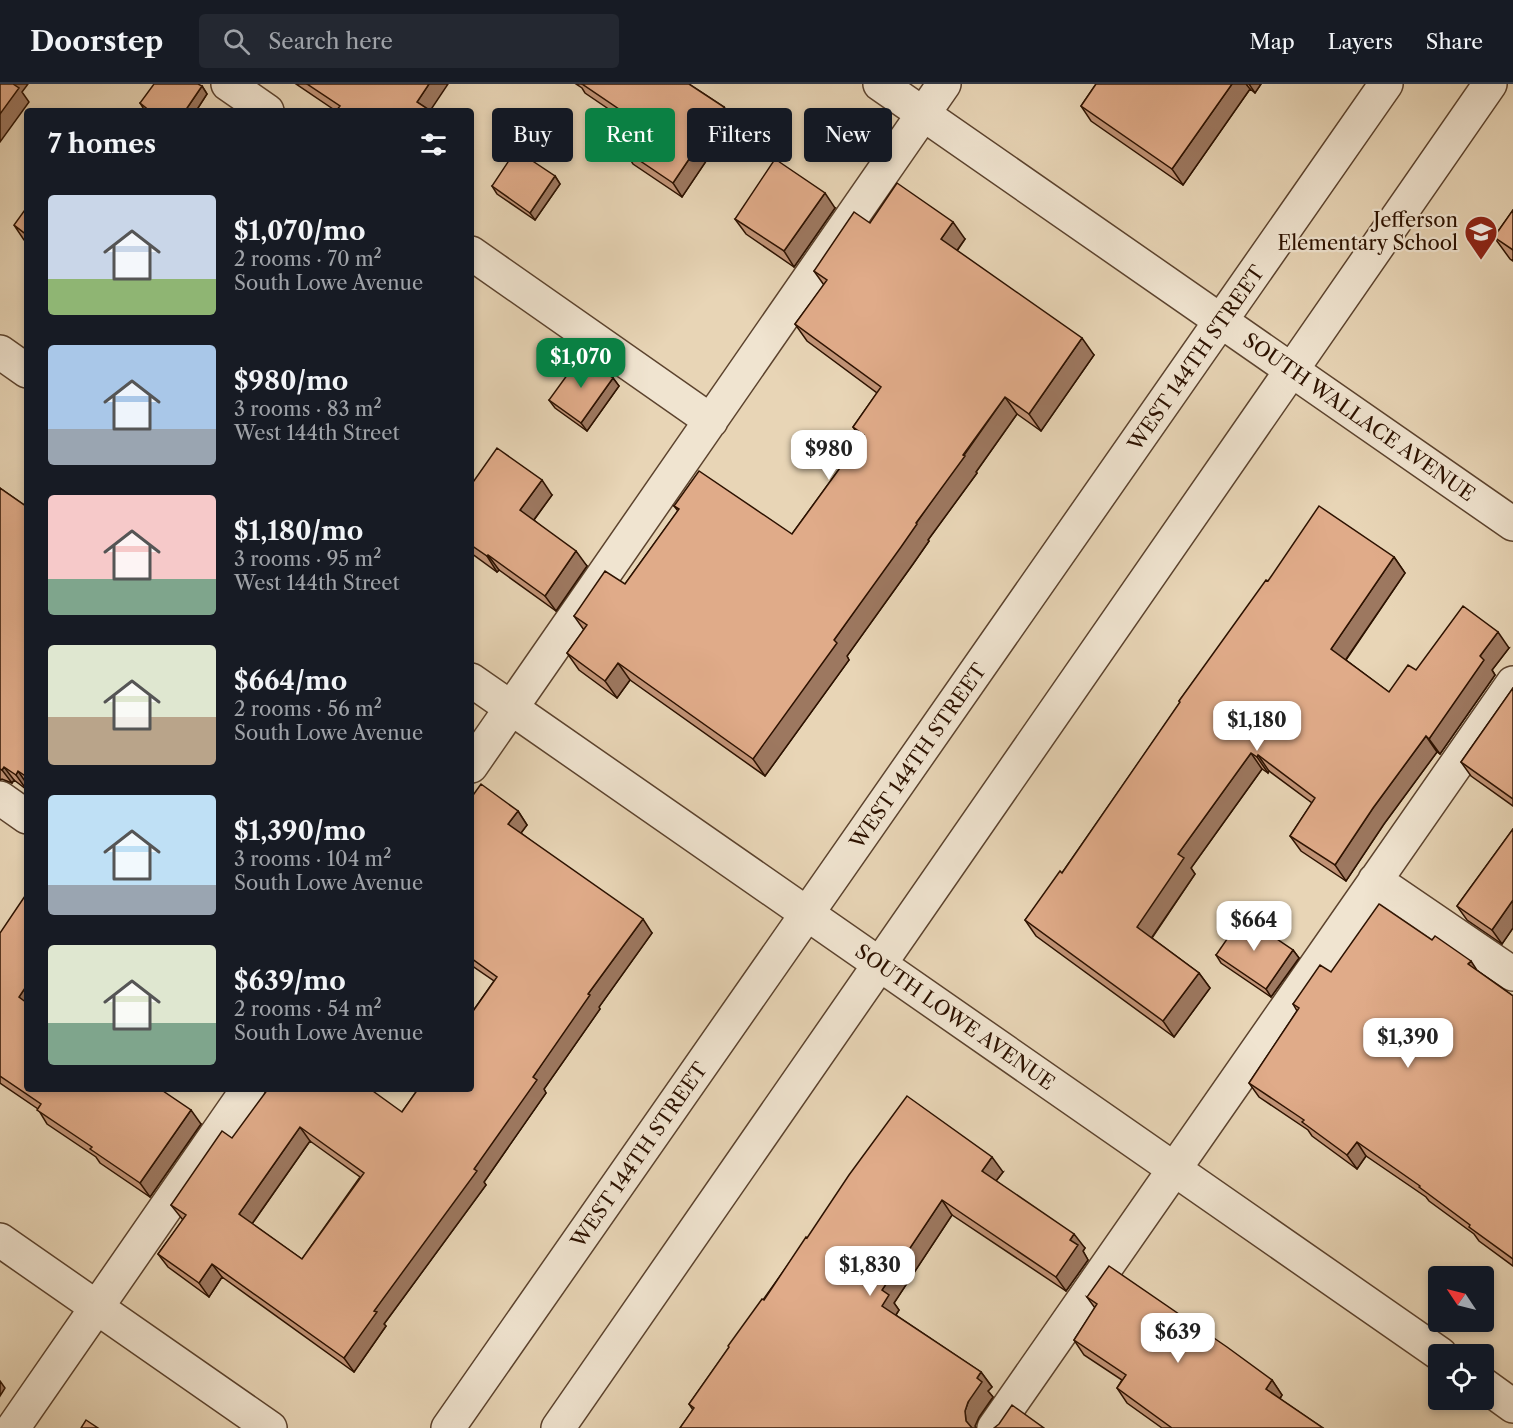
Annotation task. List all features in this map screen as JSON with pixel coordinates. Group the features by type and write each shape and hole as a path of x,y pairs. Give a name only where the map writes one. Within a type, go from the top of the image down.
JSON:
{"street":[{"path":"228,84 263,108"},
{"name":"SOUTH WALLACE AVENUE","path":"880,84 1513,524"},
{"path":"474,762 944,84"},
{"name":"WEST 144TH STREET","path":"448,1428 1386,84"},
{"path":"558,1428 1490,84"},
{"path":"474,255 711,421"},
{"path":"0,352 24,369"},
{"name":"SOUTH LOWE AVENUE","path":"474,682 1428,1346"},
{"path":"994,1428 1513,683"},
{"path":"0,798 24,815"},
{"path":"1376,880 1513,974"},
{"path":"13,1428 246,1092"},
{"path":"0,1240 270,1428"},
{"path":"1494,1392 1513,1406"}],"building":[{"path":"0,84 13,84 19,88 0,114"},
{"path":"154,84 198,84 202,86 187,108 146,108 140,103"},
{"path":"307,84 429,84 417,102 426,108 338,108 340,106"},
{"path":"582,84 689,84 724,107 687,108 687,162 673,183 642,162 675,162 675,108 617,108"},
{"path":"1096,84 1232,84 1172,169 1081,106"},
{"path":"508,162 534,162 555,176 530,213 492,186"},
{"path":"773,162 779,162 825,193 784,251 735,219"},
{"path":"897,183 953,222 941,239 1082,338 1029,414 1005,397 834,640 837,643 753,759 618,663 605,681 567,653 587,625 574,616 605,571 625,584 679,509 674,506 699,471 792,534 864,435 853,427 881,387 795,324 827,280 814,271 854,212 870,223"},
{"path":"1513,210 1513,250 1494,237"},
{"path":"24,211 24,233 14,225"},
{"path":"581,356 613,378 581,423 549,400"},
{"path":"497,448 542,480 520,510 576,551 545,596 474,547 474,481"},
{"path":"0,488 24,505 24,775 18,771 16,775 4,767 0,769"},
{"path":"1319,506 1394,557 1331,649 1389,692 1408,665 1416,670 1463,606 1498,632 1480,656 1484,660 1429,739 1426,736 1373,808 1335,865 1290,836 1315,798 1258,755 1257,757 1251,753 1178,854 1184,858 1137,927 1199,973 1163,1021 1025,920 1060,871 1062,873 1179,701 1266,580 1268,581"},
{"path":"1513,688 1513,799 1461,762"},
{"path":"481,784 518,811 508,824 643,919 588,994 590,995 533,1077 537,1080 474,1169 477,1171 374,1311 377,1312 344,1358 212,1264 199,1283 158,1254 186,1215 171,1205 222,1131 232,1138 266,1092 374,1092 402,1112 416,1092 474,1092 474,1010 497,977 474,960 474,794","holes":["300,1127 364,1173 302,1259 239,1214"]},
{"path":"1513,829 1513,900 1492,930 1457,906"},
{"path":"24,897 24,990 19,997 24,1001 24,1092 164,1092 191,1110 140,1183 37,1110 41,1104 0,1076 0,933"},
{"path":"1379,904 1432,940 1435,936 1471,961 1468,964 1513,996 1513,1259 1469,1227 1470,1225 1420,1186 1357,1142 1347,1155 1302,1122 1304,1120 1249,1083 1299,1008 1293,1004 1320,965 1331,972"},
{"path":"1243,916 1293,950 1266,989 1216,955"},
{"path":"907,1096 992,1157 982,1171 1074,1234 1070,1240 1078,1245 1056,1277 942,1200 882,1290 889,1295 882,1306 981,1372 977,1378 982,1382 968,1402 965,1411 966,1421 972,1428 680,1428 694,1408 689,1404 728,1346 762,1299 764,1300 849,1175"},
{"path":"1109,1266 1272,1380 1266,1389 1323,1428 1172,1428 1117,1388 1126,1375 1074,1340 1097,1304 1087,1297"},
{"path":"1012,1405 1044,1428 994,1428"},
{"path":"86,1420 98,1428 81,1428"}],"place":[{"name":"Jefferson Elementary School","path":"1481,261"}]}
